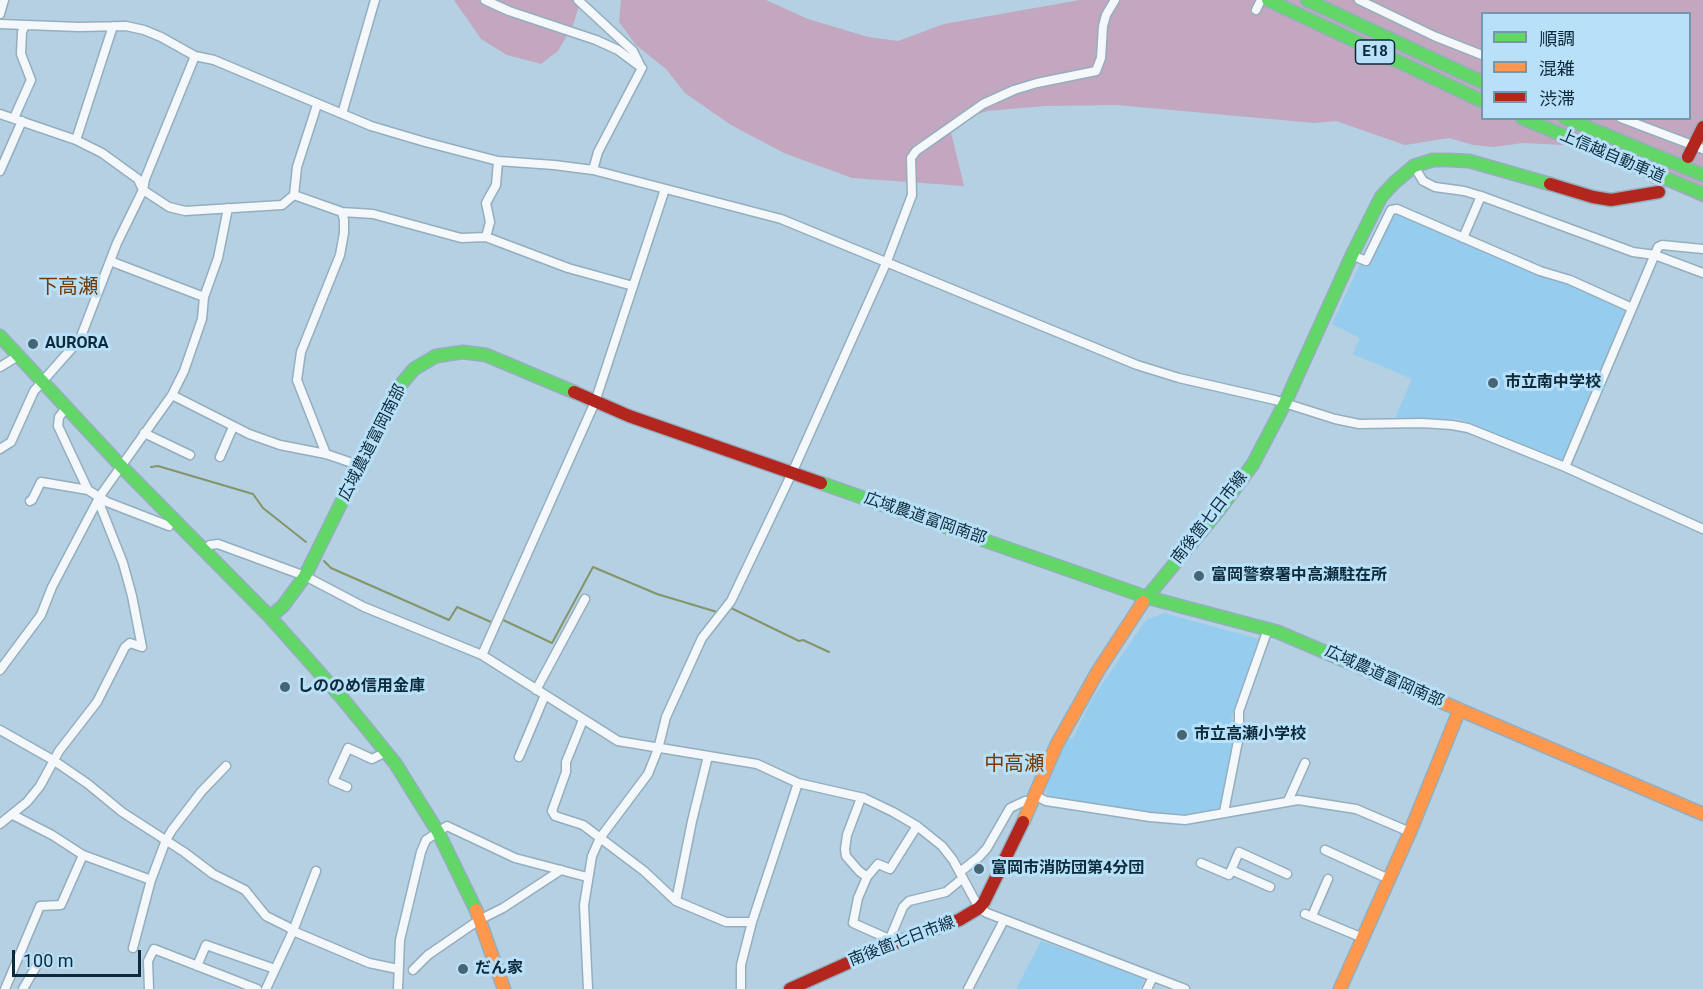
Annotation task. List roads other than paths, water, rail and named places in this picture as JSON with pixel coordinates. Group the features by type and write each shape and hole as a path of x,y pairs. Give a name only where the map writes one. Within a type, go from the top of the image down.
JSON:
{"main road":[{"name":"E18","path":"1268,0 1481,101"},
{"name":"E18","path":"1307,0 1481,82"},
{"name":"上信越自動車道","path":"1527,120 1703,194"},
{"name":"上信越自動車道","path":"1571,120 1703,175"},
{"path":"1695,150 1703,128"},
{"path":"1414,166 1432,160 1469,161 1572,192 1611,200 1659,192"},
{"name":"南後箇七日市線","path":"790,989 888,942 944,927 979,908 990,892 1035,799 1057,744 1088,688 1146,597 1253,464 1285,403 1381,197 1414,166"},
{"path":"0,336 120,465 270,618 342,698 386,752 438,832 471,897 504,989"},
{"name":"広域農道富岡南部","path":"270,618 283,606 305,576 398,388 414,369 436,356 463,352 486,355 595,402 688,438 1146,597 1268,629 1315,647 1459,711 1510,730 1703,814"},
{"path":"1340,989 1410,832 1459,711"}],"street":[{"path":"0,14 4,0"},
{"path":"342,114 375,0"},
{"path":"484,0 596,40 618,50 642,68"},
{"path":"578,0 633,51 642,68"},
{"path":"588,989 584,905 592,856 600,838 648,774 658,749 666,717 702,638 731,601 792,473 887,261 912,195 911,158 916,151 983,104 1014,90 1037,83 1096,71 1101,58 1103,26 1106,15 1115,0"},
{"path":"1256,10 1261,0"},
{"path":"1359,0 1434,36 1481,55"},
{"path":"0,24 126,26 144,30 195,56 213,60 317,105 403,136 498,161 593,170 782,219 1137,365 1359,424 1422,423 1468,428 1565,467 1703,529"},
{"path":"0,171 31,80 21,54 22,32 25,25"},
{"path":"76,140 113,26"},
{"path":"0,449 11,442 34,391 80,339 117,243 143,190 145,179 195,56"},
{"path":"593,170 598,152 642,68"},
{"path":"0,114 76,140 102,153 138,179 143,190 169,207 185,211 282,205 294,195 297,167 317,105"},
{"path":"1626,120 1695,150"},
{"path":"486,237 490,222 486,202 496,185 498,161"},
{"path":"1414,166 1423,181 1435,187 1481,196 1633,252 1655,255 1703,273"},
{"path":"482,655 595,402 665,189"},
{"path":"294,195 342,212 373,214 461,238 486,237 568,268 633,286"},
{"path":"1463,238 1481,196"},
{"path":"0,670 41,615 52,587 99,498 120,465 172,395 184,371 202,319 204,297 218,258 228,208"},
{"path":"1352,255 1366,261 1391,210 1397,209 1632,308"},
{"path":"326,454 297,380 301,352 340,255 344,233 342,212"},
{"path":"1565,467 1658,247 1662,245 1703,249"},
{"path":"110,261 204,297"},
{"path":"0,367 18,356"},
{"path":"172,395 233,427 280,445 326,454 361,466"},
{"path":"67,407 59,417 58,426 88,490"},
{"path":"220,457 233,427"},
{"path":"144,433 190,455"},
{"path":"30,501 41,482 88,490 107,502 169,526"},
{"path":"0,824 27,802 39,786 66,741 98,702 125,647 130,643 142,647 123,563 99,498"},
{"path":"210,545 218,544 305,576 364,606 482,655 618,741 757,764 798,783 861,798 893,812 917,826 942,846 962,875 979,908 1004,920 1185,989"},
{"path":"519,757 541,693 585,599"},
{"path":"1224,812 1239,736 1239,711 1268,629"},
{"path":"583,720 566,762 566,772 552,811 555,816 583,825 644,871 676,901 726,922 752,922"},
{"path":"0,730 53,760 88,784 122,812 213,874 245,890 266,916 288,927 292,932 369,963 398,969"},
{"path":"346,787 333,781 348,748 372,759 386,752"},
{"path":"676,901 708,756"},
{"path":"1288,801 1305,763"},
{"path":"133,948 151,880 165,840 201,792 226,766"},
{"path":"741,989 741,965 752,922 798,783"},
{"path":"861,798 847,835 845,849 846,856 867,877"},
{"path":"917,826 890,869 878,864 867,877 858,898 853,923 888,942 903,907 909,901 946,892 987,848 1010,808 1025,801 1035,799 1185,820 1298,800 1356,809 1410,832"},
{"path":"13,815 52,835 83,855 151,880"},
{"path":"398,989 400,940 421,852 426,840 447,826 515,858 587,877"},
{"path":"1325,850 1389,879"},
{"path":"1201,863 1229,875 1239,852 1287,874"},
{"path":"4,988 40,906 60,905 83,855"},
{"path":"413,970 428,955 561,870"},
{"path":"1231,870 1270,887"},
{"path":"266,989 316,871"},
{"path":"1328,879 1309,915 1363,938"},
{"path":"968,989 1004,920"},
{"path":"197,966 206,945 275,969"},
{"path":"149,989 148,961 154,949 197,966 231,985 257,989"},
{"path":"23,989 40,958"},
{"path":"1147,989 1153,977"}],"waterway":[{"path":"151,467 158,466 253,494 263,508 306,542"},
{"path":"324,561 331,568 449,620 457,607 491,622"},
{"path":"501,619 552,643 593,567 657,594 717,612"},
{"path":"731,608 799,641 803,640 829,652"}],"place":[{"name":"AURORA","path":"33,344"},
{"name":"市立南中学校","path":"1493,383"},
{"name":"富岡警察署中高瀬駐在所","path":"1199,576"},
{"name":"しののめ信用金庫","path":"285,687"},
{"name":"市立高瀬小学校","path":"1182,735"},
{"name":"富岡市消防団第4分団","path":"979,869"},
{"name":"だん家","path":"463,969"}],"district":[{"name":"下高瀬","path":"68,288"},
{"name":"中高瀬","path":"1014,765"}]}
